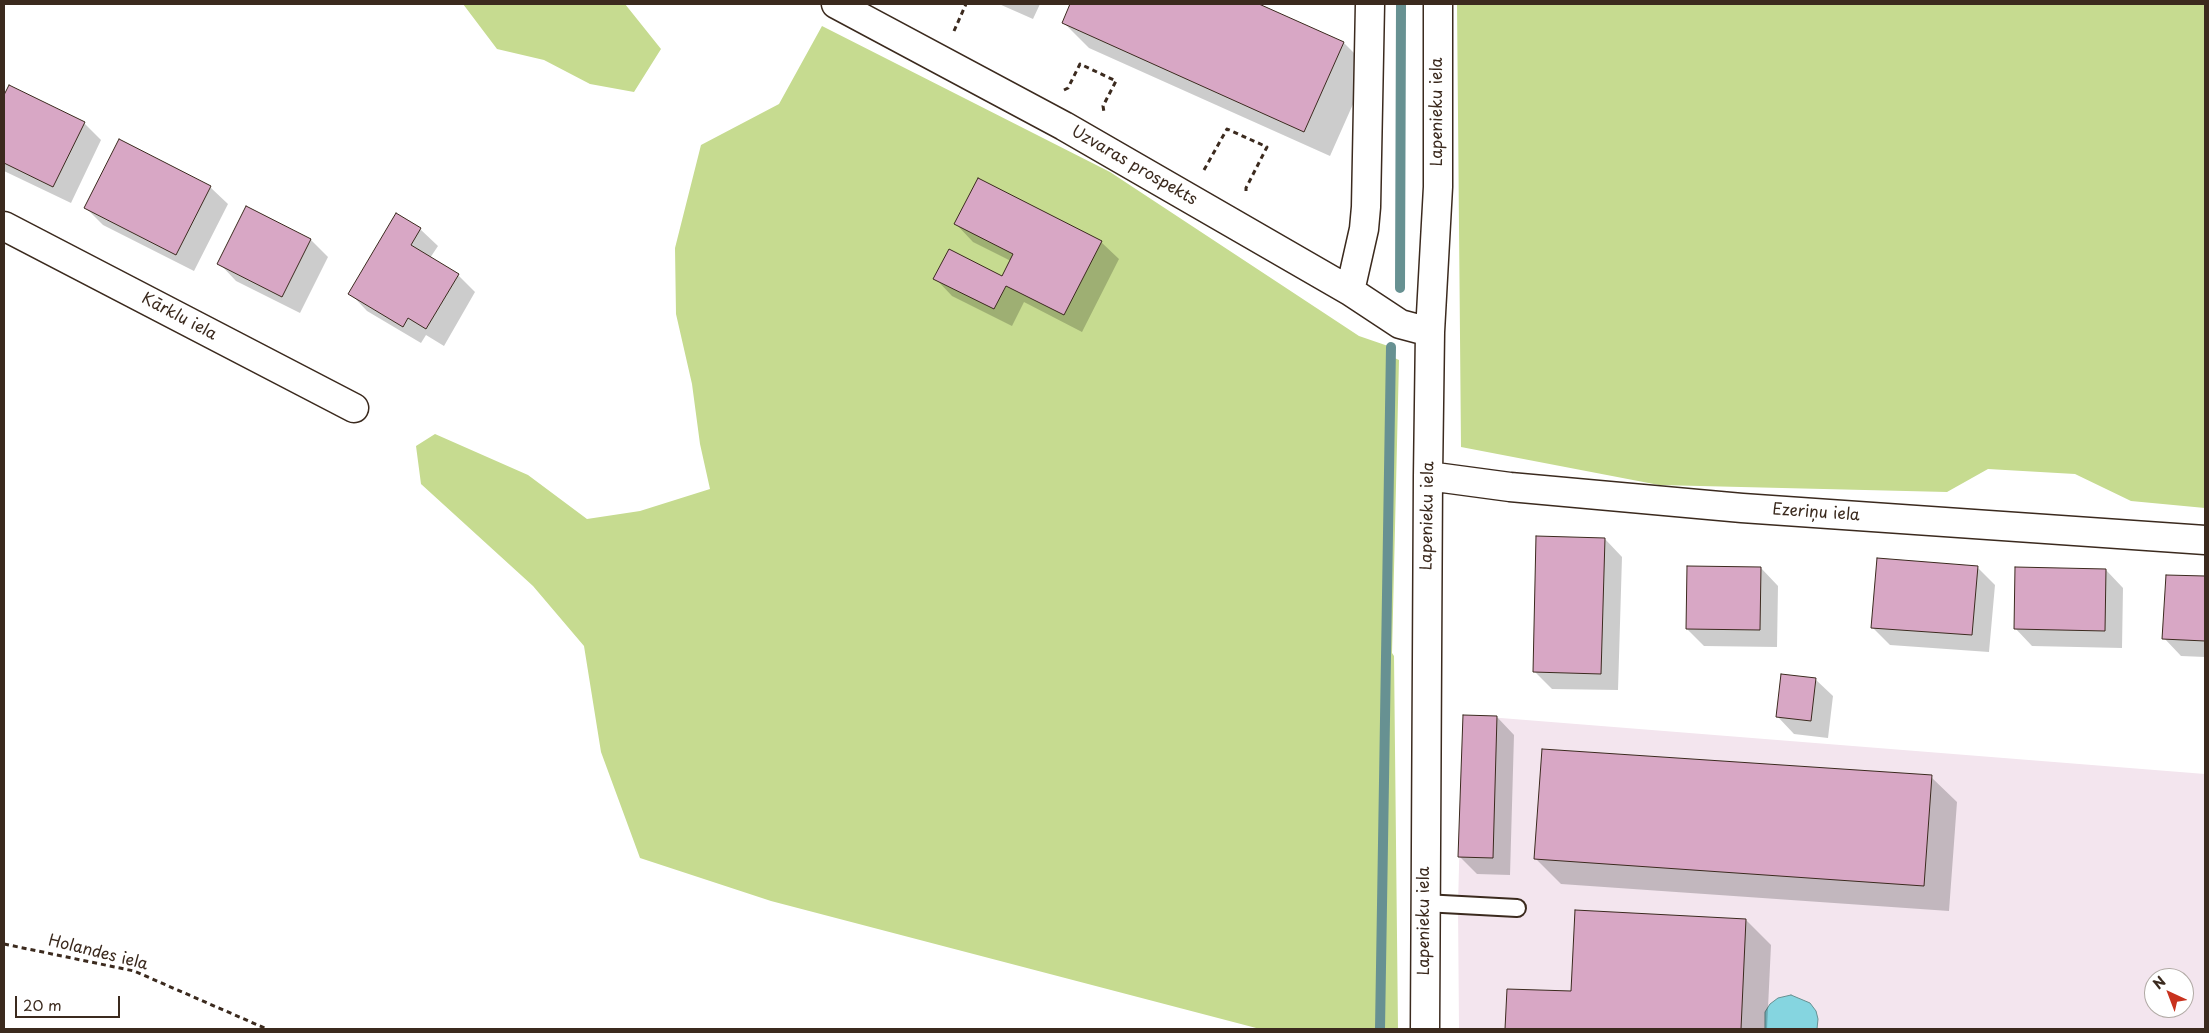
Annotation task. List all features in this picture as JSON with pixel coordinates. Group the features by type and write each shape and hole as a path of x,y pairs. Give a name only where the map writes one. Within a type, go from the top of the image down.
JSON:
{"street":[{"name":"Uzvaras prospekts","path":"836,4 1064,126 1350,292 1400,324 1430,332"},
{"path":"1350,292 1364,229 1366,206 1370,4"},
{"name":"Lapenieku iela","path":"1425,1029 1424,903 1428,476 1430,332 1438,187 1438,4"},
{"name":"Kārklu iela","path":"4,226 354,408"},
{"name":"Ezeriņu iela","path":"1428,476 1510,487 1742,508 2205,540"}],"lane":[{"path":"1424,903 1517,908"}],"path":[{"path":"955,39 952,33 966,4"},
{"path":"1057,94 1068,88 1080,64 1116,81 1103,106 1104,120"},
{"path":"1196,172 1204,172 1227,129 1267,147 1246,188 1246,197"},
{"name":"Holandes iela","path":"4,944 134,971 267,1029"}],"shaded area":[{"path":"1463,715 2205,774 2205,1029 1459,1029 1458,905"}],"green space":[{"path":"463,4 625,4 661,49 634,92 590,84 544,60 497,49"},
{"path":"1457,4 2205,4 2205,508 2131,501 2075,474 1988,469 1947,492 1659,485 1461,447"},
{"path":"822,26 1110,172 1359,336 1391,347 1390,356 1399,360 1392,653 1394,656 1398,1029 1260,1029 771,901 640,858 601,752 584,646 533,586 421,484 416,446 435,434 528,475 587,519 640,511 710,489 700,444 692,384 676,314 675,248 701,145 779,104"}],"water":[{"path":"1791,995 1810,1003 1816,1011 1818,1019 1817,1029 1765,1029 1765,1012 1770,1004 1778,998"}],"building":[{"path":"1070,4 1259,4 1344,42 1304,132 1062,23"},
{"path":"9,85 85,122 53,187 4,163 4,95"},
{"path":"119,139 211,186 176,255 84,208"},
{"path":"978,178 1102,241 1064,315 1006,286 994,309 933,279 949,249 1002,276 1013,254 954,224"},
{"path":"246,206 311,239 282,297 217,264"},
{"path":"396,213 421,228 411,245 459,274 426,329 408,318 403,327 348,294"},
{"path":"1536,536 1605,538 1601,674 1533,672"},
{"path":"1877,558 1978,566 1972,635 1871,628"},
{"path":"1687,566 1761,567 1760,630 1686,629"},
{"path":"2015,567 2106,569 2105,631 2014,629"},
{"path":"2166,575 2205,576 2205,641 2162,639"},
{"path":"1781,674 1816,678 1811,721 1776,717"},
{"path":"1463,715 1497,716 1493,858 1458,857"},
{"path":"1542,749 1932,775 1924,886 1534,859"},
{"path":"1575,910 1746,919 1741,1029 1505,1029 1507,989 1571,991"}],"waterway":[{"path":"1400,288 1401,4"},
{"path":"1380,1029 1391,347"}]}
